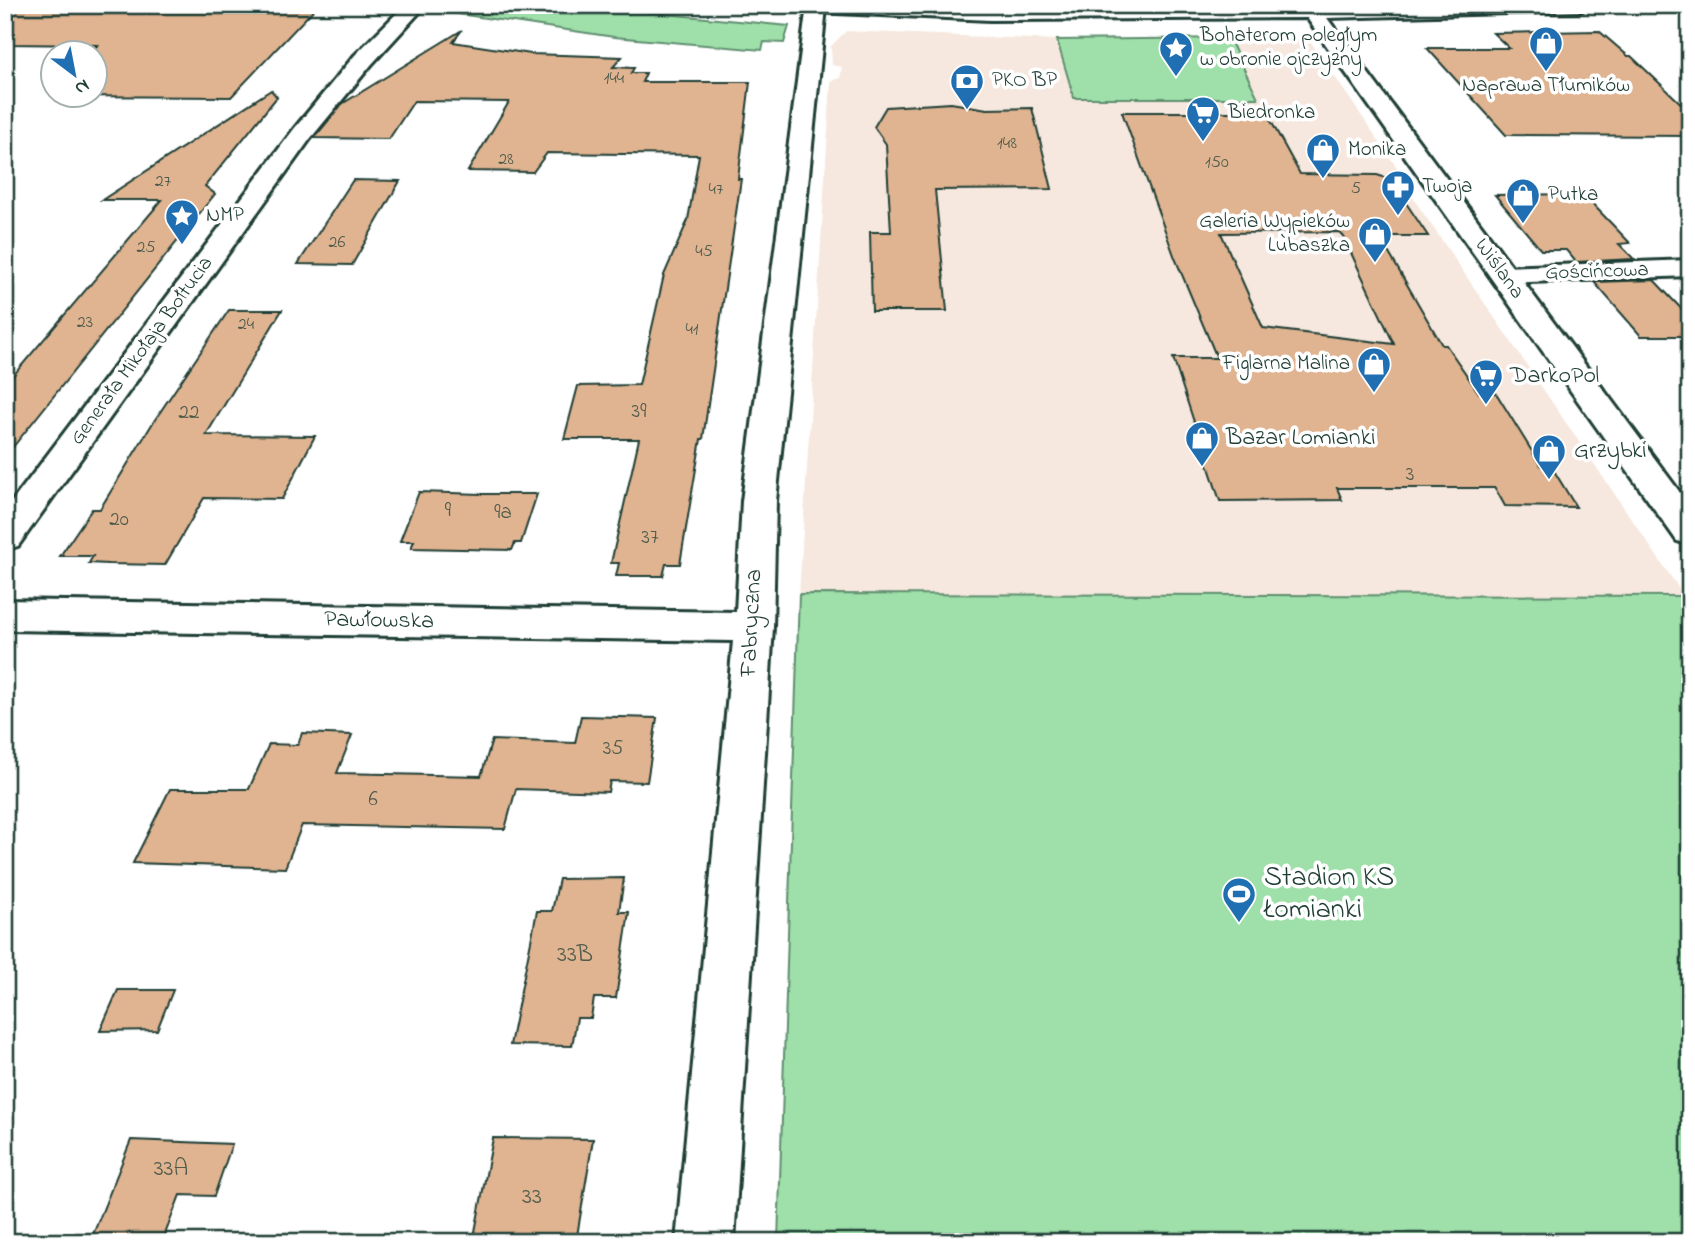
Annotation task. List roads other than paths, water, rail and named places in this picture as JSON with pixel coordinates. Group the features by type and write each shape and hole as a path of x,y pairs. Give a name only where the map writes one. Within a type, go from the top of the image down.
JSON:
{"street":[{"path":"804,6 1007,16 1135,17 1311,9 1581,5"},
{"name":"Fabryczna","path":"705,1242 754,626 760,501 804,6"},
{"name":"Generała Mikołaja Bołtucia","path":"5,537 302,134 363,60 413,8"},
{"name":"Wiślana","path":"1311,9 1690,532"},
{"name":"Gościńcowa","path":"1504,275 1690,268"},
{"name":"Pawłowska","path":"5,615 754,626"}],"place":[{"name":"Naprawa Tłumików","path":"1546,73"},
{"name":"Bohaterom poległym w obronie ojczyzny","path":"1176,78"},
{"name":"PKO BP","path":"967,111"},
{"name":"Biedronka","path":"1203,143"},
{"name":"Monika","path":"1323,180"},
{"name":"Twoja","path":"1398,217"},
{"name":"Putka","path":"1523,225"},
{"name":"NMP","path":"182,246"},
{"name":"Galeria Wypieków Lubaszka","path":"1375,264"},
{"name":"Figlarna Malina","path":"1374,394"},
{"name":"DarkoPol","path":"1486,406"},
{"name":"Bazar Lomianki","path":"1202,468"},
{"name":"Grzybki","path":"1549,481"},
{"name":"Stadion KS Łomianki","path":"1239,924"}]}
